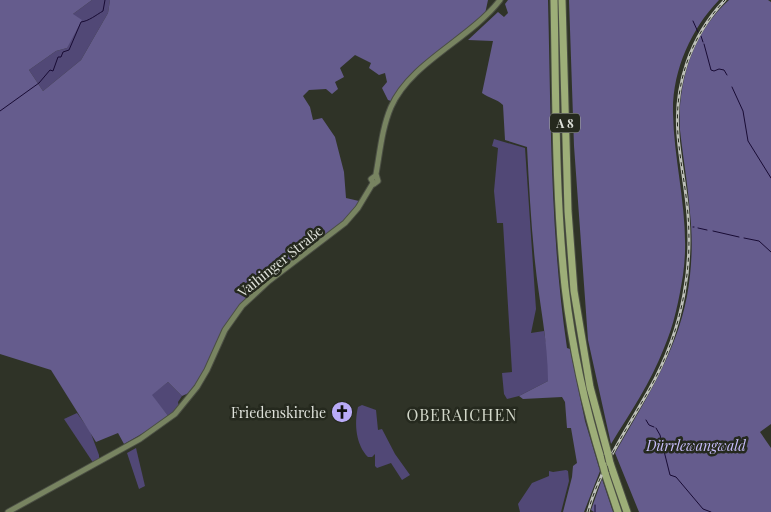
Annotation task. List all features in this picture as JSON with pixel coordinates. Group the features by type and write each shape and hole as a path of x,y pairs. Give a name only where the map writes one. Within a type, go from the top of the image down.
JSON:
{"highway":[{"name":"A 8","path":"554,0 560,227 566,288 583,390 606,464 627,512"},
{"name":"A 8","path":"562,0 568,211 574,291 587,372 608,454 605,473 618,512"}],"main road":[{"name":"Vaihinger Straße","path":"8,512 156,429 174,414 189,398 204,376 225,330 249,299 269,281 345,223 358,208 373,183 371,178 375,176 386,122 402,88 416,74 473,28 500,0"}],"shaded area":[{"path":"92,0 110,0 108,13 81,60 43,91 29,70 56,51 67,48 73,14"},
{"path":"494,139 525,148 536,309 531,333 544,331 548,354 548,381 519,396 507,399 504,394 502,373 512,372 503,223 497,223 494,191 498,148 492,146"},
{"path":"168,382 182,396 178,402 179,407 169,417 151,395"},
{"path":"362,405 376,410 378,430 382,429 395,454 410,475 402,480 391,463 377,468 375,466 375,454 372,457 368,457 361,447 357,434 356,420 358,407"},
{"path":"77,413 90,431 99,455 99,459 94,464 64,419"},
{"path":"136,448 145,486 139,489 127,453"},
{"path":"549,471 568,471 569,481 561,512 520,512 518,504 532,483 549,476"}],"green space":[{"path":"0,0 92,0 73,14 82,20 67,48 56,51 29,70 43,91 81,60 108,13 110,0 488,0 485,14 400,88 391,101 388,100 382,88 387,82 385,73 379,75 369,68 371,63 355,55 340,68 344,77 335,82 338,89 332,94 326,89 309,90 303,96 310,107 313,120 322,118 335,137 344,172 346,198 359,201 354,211 346,220 238,309 191,392 182,396 168,382 152,395 169,417 124,444 118,433 96,442 51,370 0,354"},
{"path":"508,0 548,0 552,174 561,305 567,348 570,349 585,421 600,471 584,512 563,512 573,466 577,463 571,428 567,428 565,402 562,397 523,399 519,396 548,381 545,336 530,204 527,147 505,140 503,105 482,93 493,41 468,40 498,12 504,17 508,13 505,4"},
{"path":"569,0 719,0 709,11 692,37 680,66 676,82 673,113 674,133 684,214 685,254 676,312 659,361 640,397 611,444 588,340 574,146"},
{"name":"Dürrlewangwald","path":"729,0 768,0 771,2 771,424 760,432 771,448 771,512 639,512 615,453 658,377 682,317 689,286 692,244 680,130 681,94 690,59 697,43 716,13"},
{"path":"602,479 613,512 594,512 591,510"}],"waterway":[{"path":"0,111 39,83 50,70 53,71 58,57 61,57 63,52 69,50 81,22 103,11 105,0"},
{"path":"693,21 698,32"},
{"path":"701,36 703,42"},
{"path":"704,44 711,70 724,70 727,75"},
{"path":"732,87 743,111 748,141 771,178"},
{"path":"698,228 707,230"},
{"path":"713,231 739,237"},
{"path":"744,238 759,241 771,252"},
{"path":"646,420 649,425 654,427"},
{"path":"656,428 660,435 670,475 676,477 703,509 711,512"},
{"path":"595,505 595,512"}],"railway":[{"path":"588,512 607,464 661,367 678,319 686,284 689,245 689,225 678,135 677,116 679,98 682,80 694,46 702,30 725,0"}],"place":[{"name":"Friedenskirche","path":"342,412"}],"district":[{"name":"OBERAICHEN","path":"462,414"}]}
